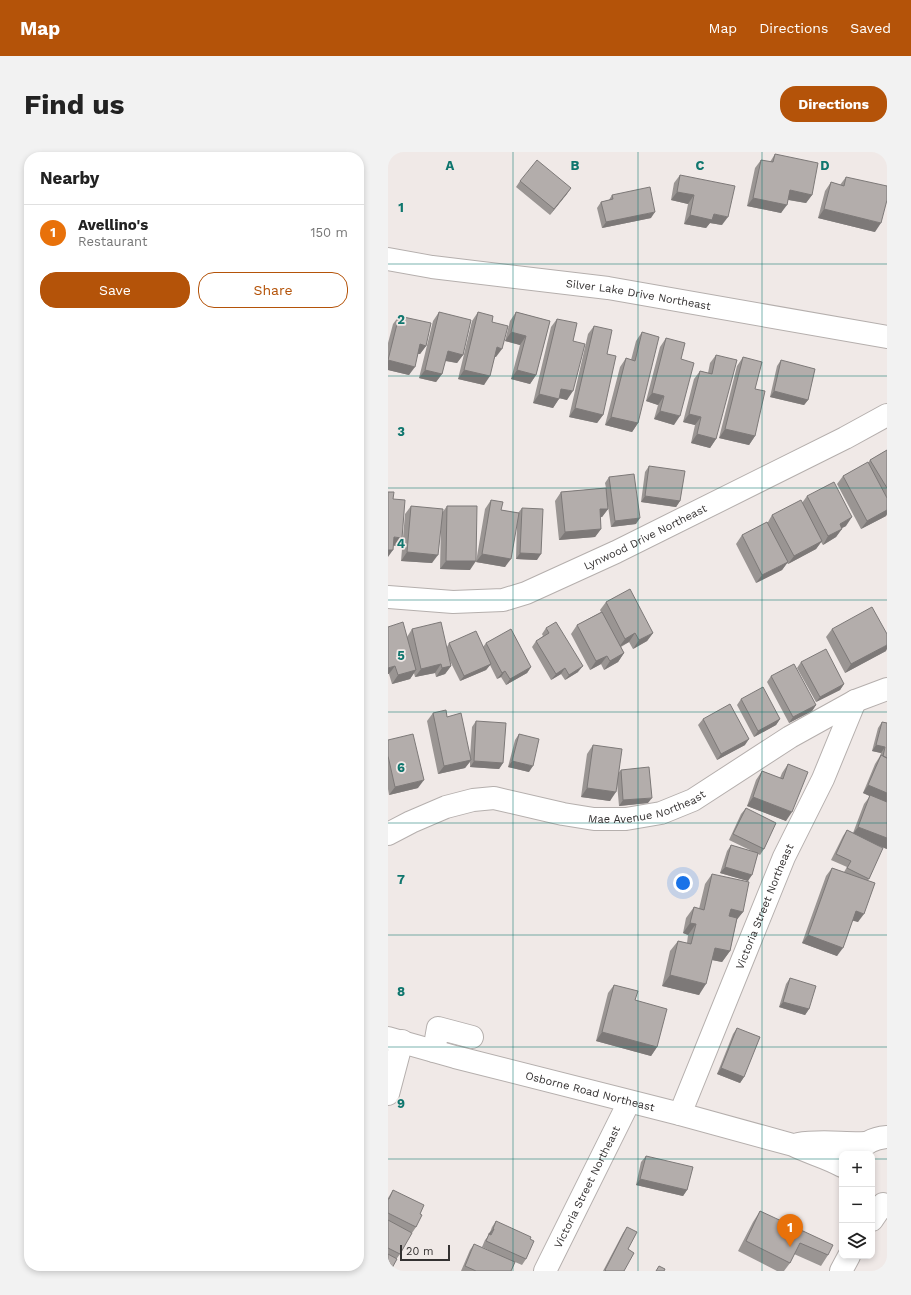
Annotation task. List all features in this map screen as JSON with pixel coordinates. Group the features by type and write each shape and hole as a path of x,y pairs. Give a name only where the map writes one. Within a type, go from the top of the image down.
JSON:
{"street":[{"name":"Silver Lake Drive Northeast","path":"388,259 432,267 608,288 887,337"},
{"name":"Lynwood Drive Northeast","path":"388,597 453,602 503,600 526,593 616,552 845,438 887,415"},
{"name":"Mae Avenue Northeast","path":"388,834 446,806 473,800 494,798 562,814 594,819 626,819 661,813 693,800 790,737 855,701 887,689"},
{"name":"Victoria Street Northeast","path":"680,1114 784,857 823,779 855,701"},
{"path":"434,1051 438,1028 472,1037"},
{"name":"Osborne Road Northeast","path":"395,1039 434,1051 680,1114 793,1145 806,1152 829,1159 839,1164"},
{"path":"388,1094 395,1039"},
{"name":"Victoria Street Northeast","path":"545,1271 629,1102"},
{"name":"Osborne Road Northeast","path":"793,1145 809,1142 870,1145"},
{"path":"842,1271 848,1259"}],"building":[{"path":"775,154 818,163 812,195 790,190 787,205 753,198 761,160 773,162"},
{"path":"537,160 571,188 554,209 520,181"},
{"path":"680,175 735,186 728,217 714,214 712,220 690,215 694,195 677,192"},
{"path":"846,177 887,186 887,200 881,223 824,209 831,182 844,186"},
{"path":"650,187 655,212 606,222 601,202 613,199 612,195"},
{"path":"439,312 471,320 463,355 448,351 442,374 425,370"},
{"path":"478,312 493,316 492,322 508,326 502,349 497,347 490,376 464,370"},
{"path":"516,312 550,321 536,375 517,370 526,336 511,332"},
{"path":"399,316 431,323 426,346 420,344 415,367 388,360"},
{"path":"557,319 577,323 573,341 585,344 573,391 561,389 559,399 539,394"},
{"path":"594,326 612,330 607,354 616,356 603,415 575,408"},
{"path":"642,332 659,337 638,423 611,417 626,358 635,361"},
{"path":"666,338 685,343 681,359 694,363 680,416 660,411 664,396 652,393"},
{"path":"716,355 737,360 716,439 697,434 701,417 689,414 700,371 712,374"},
{"path":"743,357 762,362 755,389 765,391 755,436 725,429"},
{"path":"781,360 815,369 808,400 774,391"},
{"path":"887,450 887,488 870,460"},
{"path":"868,462 887,498 887,510 867,521 843,476"},
{"path":"649,466 685,471 680,501 645,496"},
{"path":"634,474 640,518 615,521 609,477"},
{"path":"834,482 852,517 840,524 842,529 828,536 807,496"},
{"path":"606,488 608,509 600,509 601,529 565,532 561,492"},
{"path":"388,492 394,492 393,499 405,500 402,538 394,537 393,550 388,550"},
{"path":"491,500 503,502 501,510 519,513 511,559 482,554"},
{"path":"801,500 822,541 794,556 772,515"},
{"path":"411,506 443,509 438,555 407,552"},
{"path":"447,506 477,506 476,561 446,561"},
{"path":"522,508 543,509 541,554 520,553"},
{"path":"767,522 788,562 762,575 742,535"},
{"path":"630,589 653,633 639,640 635,633 625,639 606,602"},
{"path":"872,607 887,634 887,645 851,664 832,629"},
{"path":"602,612 624,653 610,661 607,656 596,661 577,625"},
{"path":"403,622 416,670 398,675 395,666 388,668 388,627"},
{"path":"441,622 451,666 442,668 441,664 421,669 412,629"},
{"path":"556,622 583,666 569,675 565,668 556,674 536,641 549,633 546,628"},
{"path":"511,629 531,667 510,679 505,671 502,673 486,643"},
{"path":"476,631 491,664 464,676 449,643"},
{"path":"826,649 844,684 820,697 801,662"},
{"path":"794,664 816,705 793,717 771,676"},
{"path":"763,687 780,719 758,731 741,699"},
{"path":"730,704 749,739 721,754 703,719"},
{"path":"446,710 447,717 461,713 471,760 444,766 433,713"},
{"path":"476,721 506,723 503,763 474,761"},
{"path":"882,722 887,723 887,758 883,756 885,747 876,745"},
{"path":"413,734 424,780 395,787 388,756 388,740"},
{"path":"519,734 539,739 533,766 512,761"},
{"path":"593,745 622,749 616,792 587,788"},
{"path":"881,755 887,758 887,793 868,785"},
{"path":"788,764 808,772 792,812 753,797 762,771 783,779"},
{"path":"649,767 652,798 623,800 621,770"},
{"path":"870,795 887,802 887,838 858,827"},
{"path":"746,808 776,823 764,849 733,834"},
{"path":"847,830 883,848 869,879 847,868 851,861 836,854"},
{"path":"731,845 758,853 752,875 725,867"},
{"path":"832,868 875,883 864,914 856,911 843,948 808,935"},
{"path":"712,874 749,882 743,912 731,909 729,916 737,918 730,951 715,948 706,984 670,975 678,941 691,944 696,924 690,923 694,907 704,910"},
{"path":"790,978 816,986 809,1009 783,1002"},
{"path":"614,985 638,991 635,1000 667,1009 657,1047 602,1032"},
{"path":"737,1028 760,1037 744,1077 721,1068"},
{"path":"646,1156 693,1167 687,1190 640,1179"},
{"path":"393,1190 424,1205 420,1214 422,1215 416,1227 388,1213 388,1199"},
{"path":"760,1211 833,1245 828,1255 800,1243 790,1263 746,1241"},
{"path":"388,1220 412,1233 400,1254 388,1248"},
{"path":"496,1221 531,1237 530,1239 534,1241 526,1259 486,1241 489,1234 491,1235 494,1229"},
{"path":"627,1227 637,1232 628,1249 634,1253 624,1271 606,1271 605,1270"},
{"path":"474,1244 515,1262 511,1271 476,1271 465,1266"},
{"path":"388,1254 397,1259 392,1268 397,1271 388,1271"},
{"path":"659,1266 665,1269 664,1271 656,1271"}],"place":[{"name":"Avellino's","path":"790,1247"}]}
